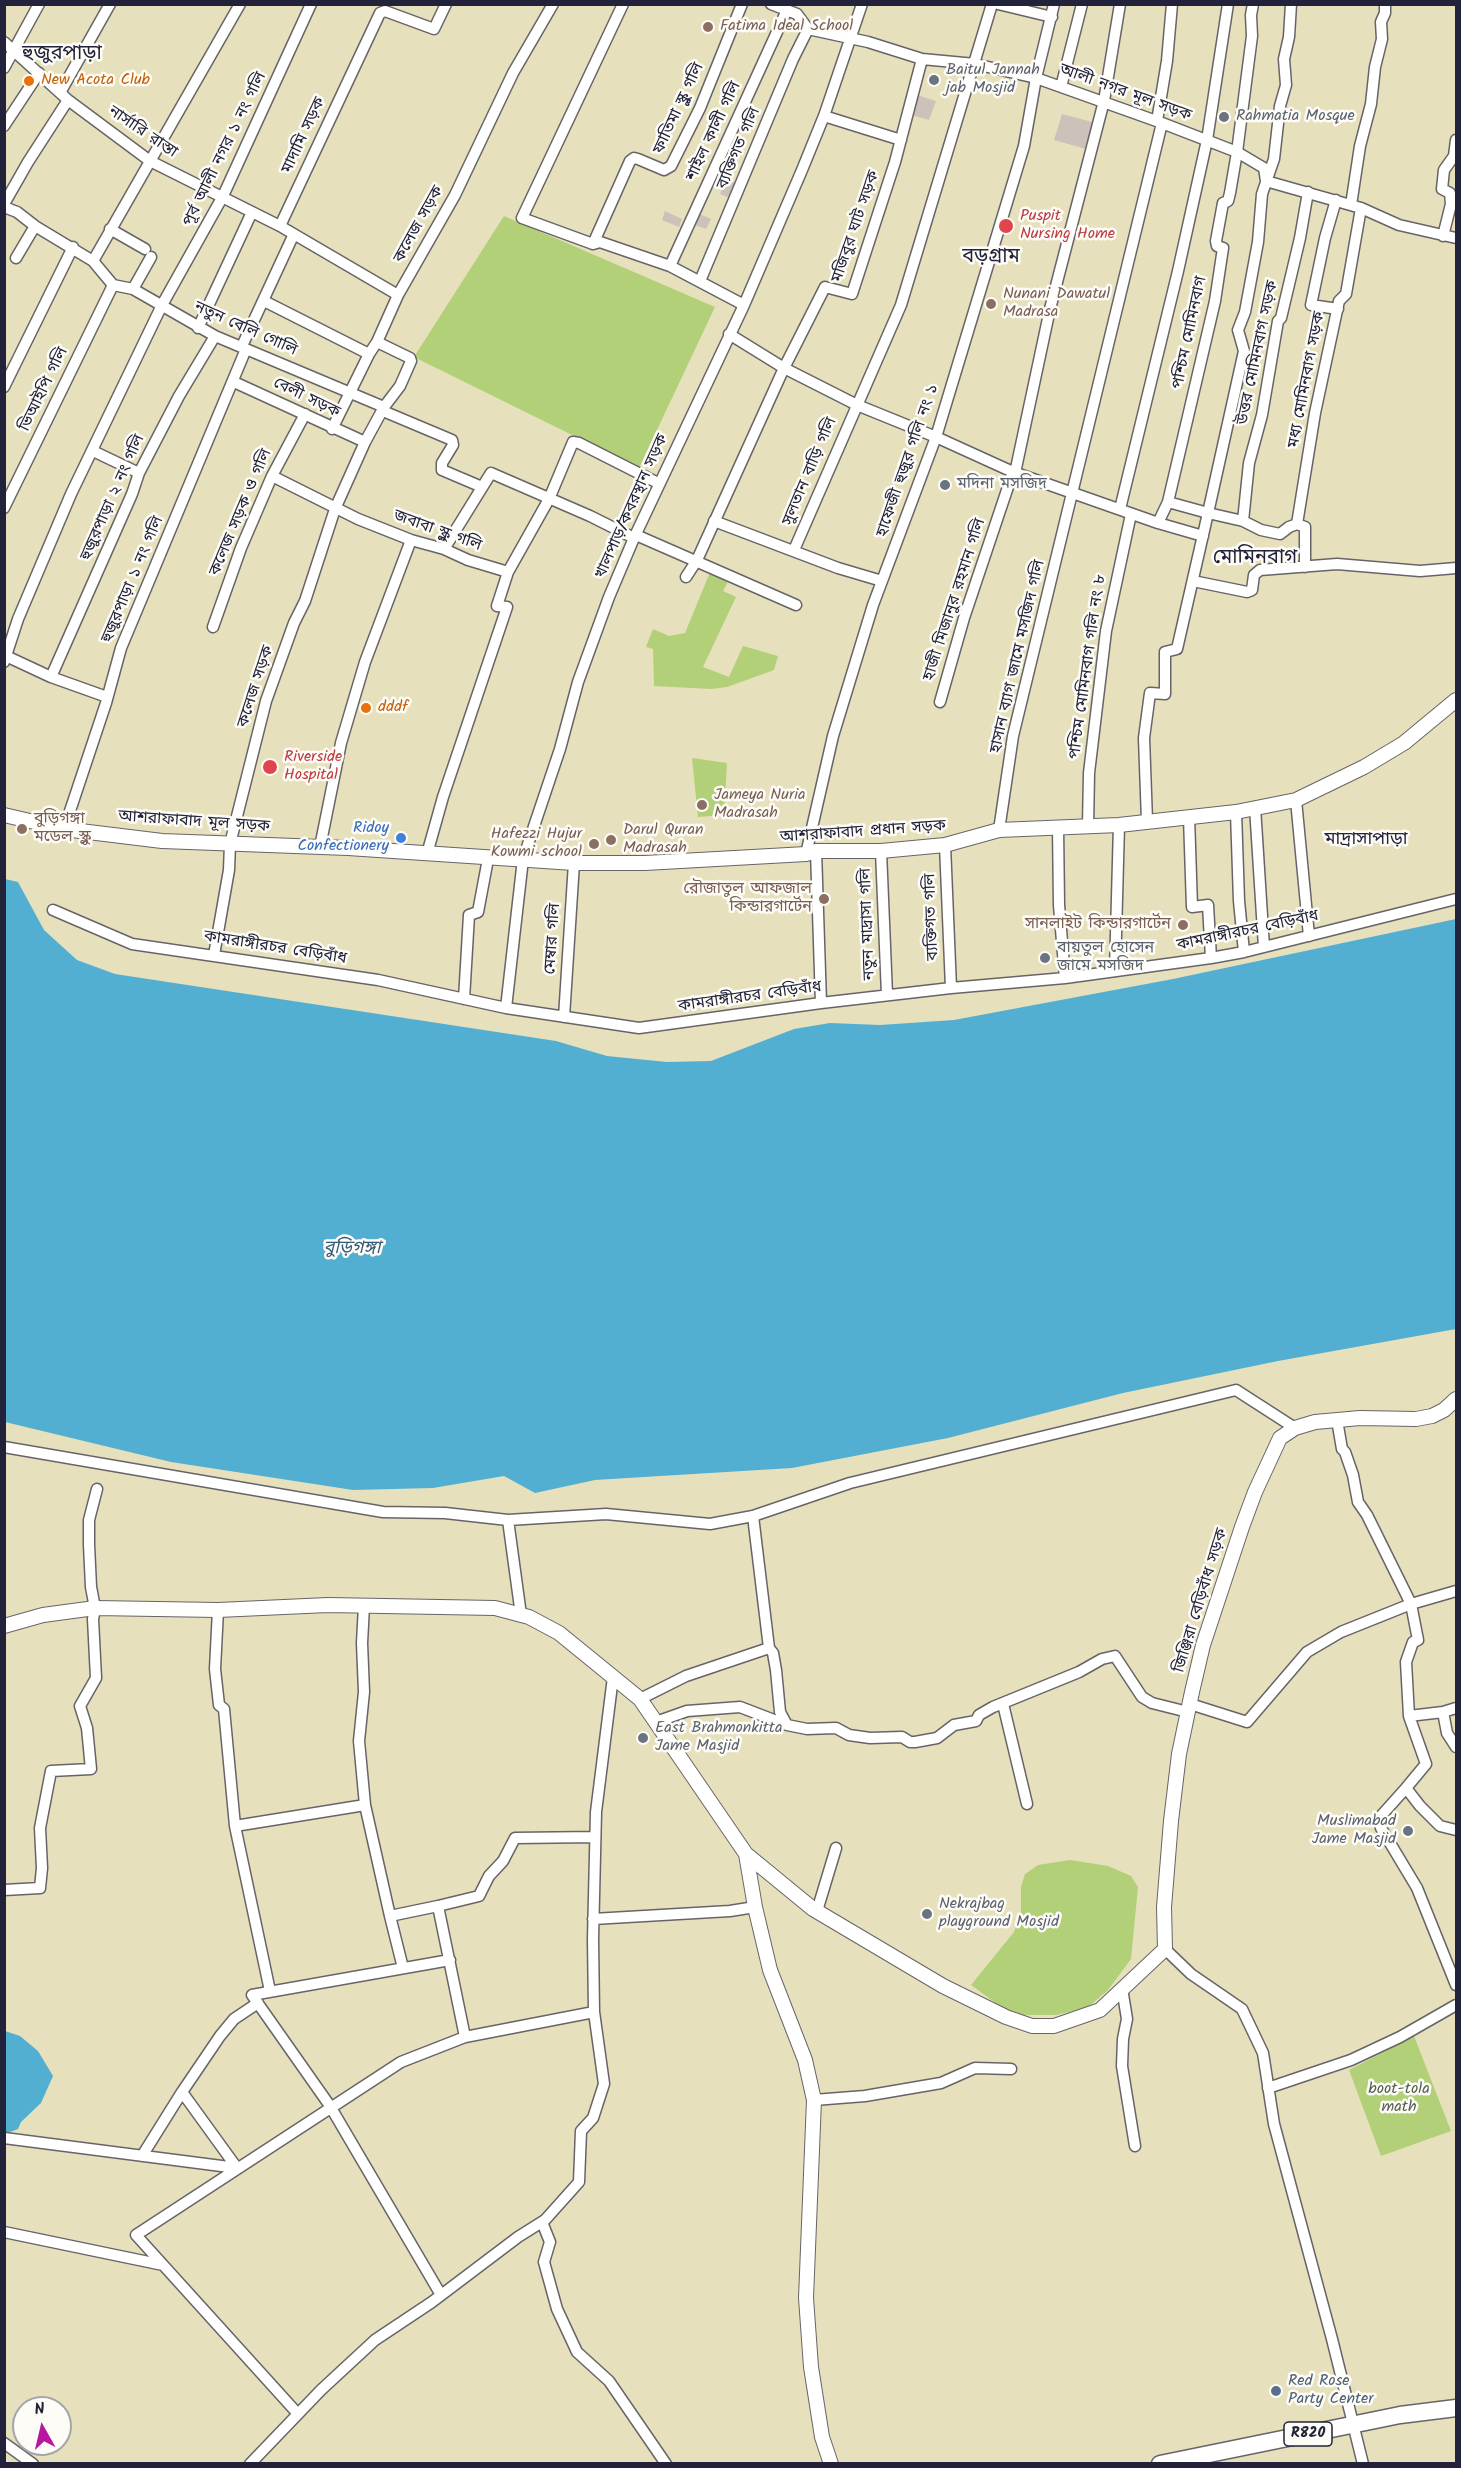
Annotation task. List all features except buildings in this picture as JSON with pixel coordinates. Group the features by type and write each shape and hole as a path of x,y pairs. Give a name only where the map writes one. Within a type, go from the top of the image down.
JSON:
{"main road":[{"name":"R820","path":"1160,2463 1400,2415 1456,2408"}],"street":[{"path":"4,68 39,4"},
{"path":"110,4 65,95 4,206 93,261 113,285"},
{"path":"93,261 240,4"},
{"name":"পূর্ব আলী নগর ১ নং গলি","path":"162,305 223,196 311,4"},
{"name":"মাদামি সড়ক","path":"280,226 380,13 385,11 435,29 446,4"},
{"name":"কলেজ সড়ক","path":"377,342 398,295 455,195 513,73 553,4"},
{"path":"623,4 522,215 525,220 593,244 600,242 670,266 744,305"},
{"name":"ফাতিমা স্কুল গলি","path":"593,244 630,161 634,158 638,159 664,170 671,166 700,108 742,4"},
{"path":"771,4 795,10 808,29"},
{"name":"খালপাড়/কবরস্থান সড়ক","path":"506,1008 523,859 561,749 578,682 609,597 658,483 744,305 824,116 862,4"},
{"path":"856,405 901,305 992,4"},
{"path":"998,4 1052,17"},
{"name":"হাফেজী হুজুর গলি নং ১","path":"821,1003 811,852 833,736 882,581 936,437 1024,146 1036,78 1054,4"},
{"path":"1061,87 1082,4"},
{"path":"1014,473 1050,309 1104,101 1120,4"},
{"path":"1073,492 1159,122 1172,4"},
{"path":"1120,509 1178,271 1207,140 1228,4"},
{"path":"1237,152 1252,36 1253,4"},
{"path":"1147,821 1144,738 1150,693 1165,694 1165,652 1177,649 1244,351 1238,330 1245,312 1258,242 1263,194 1274,159 1280,106 1286,85 1284,59 1289,37 1291,4"},
{"name":"মধ্য মোমিনবাগ সড়ক","path":"1298,524 1315,413 1339,301 1346,294 1360,146 1371,104 1375,67 1382,39 1381,22 1385,13 1385,4"},
{"name":"শাইল কালী গলি","path":"670,266 795,10"},
{"name":"আলী নগর মূল সড়ক","path":"808,29 851,38 922,59 975,64 1036,78 1104,101 1237,152 1264,168 1266,181"},
{"name":"ব্যক্তিগত গলি","path":"700,281 808,29"},
{"name":"নার্সারি রাস্তা","path":"4,42 65,95 150,161 280,226"},
{"name":"মজিবুর ঘাট সড়ক","path":"784,368 825,287 852,294 901,140 922,59"},
{"path":"4,126 39,73"},
{"path":"824,116 901,140"},
{"path":"1443,236 1451,204 1450,193 1442,189 1444,170 1454,156 1456,140"},
{"name":"পশ্চিম মোমিনবাগ","path":"1158,523 1168,502 1215,301 1223,248 1217,246 1215,241 1224,203 1228,201 1230,193 1237,152"},
{"path":"1266,181 1335,200 1399,225 1456,238"},
{"name":"উত্তর মোমিনবাগ সড়ক","path":"1243,521 1249,463 1262,415 1278,321 1281,318 1300,238 1308,192"},
{"path":"1335,200 1311,305 1338,309"},
{"path":"198,328 252,212"},
{"path":"16,258 35,226"},
{"path":"280,226 293,236 398,295"},
{"path":"110,229 148,253 133,289"},
{"path":"244,348 293,236"},
{"path":"4,387 73,247"},
{"name":"নতুন বেলি গোলি","path":"113,285 133,289 214,336 350,393 452,440 453,445 442,463 442,470 482,487"},
{"name":"ভিআইপি গলি","path":"4,508 113,285"},
{"path":"264,301 369,354"},
{"path":"107,697 5,659 27,598 71,494 162,305"},
{"path":"729,334 784,368 856,405 936,437 1014,473 1131,514 1203,536"},
{"name":"হুজুরপাড়া ২ নং গলি","path":"51,677 132,494 139,473 179,396 214,336"},
{"path":"332,429 377,342 411,361 400,386 383,409 365,442"},
{"name":"হুজুরপাড়া ১ নং গলি","path":"64,829 107,697 120,648 234,382 244,348"},
{"path":"686,578 697,560 784,368"},
{"name":"বেলী সড়ক","path":"234,382 305,414 332,429 365,442"},
{"name":"সুলতান বাড়ি গলি","path":"794,550 856,405"},
{"name":"কলেজ সড়ক ও গলি","path":"213,627 241,548 272,476 305,414"},
{"path":"427,854 453,763 507,608 497,606 508,572 549,499 573,442 576,441 658,483"},
{"name":"কলেজ সড়ক","path":"214,955 229,870 230,844 266,700 294,623 305,601 335,508 365,442"},
{"path":"93,451 139,473"},
{"path":"444,549 491,473 635,536 697,560 796,605"},
{"name":"হাজী মিজানুর রহমান গলি","path":"939,702 964,618 1014,473"},
{"name":"জবাবা স্কুল গলি","path":"272,476 358,519 411,540 508,572"},
{"name":"হাসান ব্যাগ জামে মসজিদ গলি","path":"999,830 1013,736 1073,492"},
{"path":"1168,502 1243,521 1262,530 1280,534 1298,524 1305,527 1305,567"},
{"name":"পশ্চিম মোমিনবাগ গলি নং ৮","path":"1088,826 1089,773 1106,631 1131,514"},
{"path":"709,542 712,526"},
{"path":"712,526 794,550 882,581"},
{"path":"320,847 341,743 365,662 411,540"},
{"path":"1193,581 1247,592 1252,590 1254,575 1260,570 1337,564 1420,571 1456,568"},
{"name":"আশরাফাবাদ প্রধান সড়ক","path":"348,848 488,859 574,863 645,863 811,852 881,851 945,845 999,830 1119,825 1236,812 1296,800 1364,767 1404,743 1456,700"},
{"path":"1296,800 1309,936"},
{"path":"1255,807 1264,947"},
{"path":"1236,812 1238,890 1244,952"},
{"name":"আশরাফাবাদ মূল সড়ক","path":"4,815 64,829 162,841 348,848"},
{"path":"1190,818 1192,907 1208,905 1211,958"},
{"path":"1115,971 1119,825"},
{"path":"1058,827 1059,905 1065,978"},
{"name":"ব্যক্তিগত গলি","path":"945,845 951,988"},
{"name":"নতুন মাদ্রাসা গলি","path":"881,851 887,995"},
{"path":"464,999 469,915 478,912 488,859"},
{"name":"মেম্বার গলি","path":"564,1017 574,863"},
{"name":"কামরাঙ্গীরচর বেড়িবাঁধ","path":"53,910 132,944 378,980 506,1008 639,1028 821,1003 1065,978 1211,958 1456,900"},
{"path":"4,1447 383,1512 445,1513 508,1520 606,1514 710,1524 753,1516 850,1483 1236,1390 1295,1428 1360,1418 1416,1419 1432,1416 1456,1399"},
{"path":"1337,1420 1342,1449 1353,1475 1358,1502 1367,1515 1411,1604 1418,1640 1413,1642 1406,1662 1409,1716 1426,1764 1380,1817 1381,1828 1417,1888 1456,1985"},
{"name":"জিঞ্জিরা বেড়িবাঁধ সড়ক","path":"1165,1949 1164,1907 1179,1754 1203,1645 1255,1492 1280,1438 1295,1428"},
{"path":"4,1890 39,1888 42,1868 40,1828 51,1771 91,1769 87,1728 80,1706 96,1678 93,1619 95,1608 91,1587 89,1520 97,1489"},
{"path":"753,1516 769,1648 773,1653 776,1670 780,1712 787,1725"},
{"path":"508,1520 521,1615"},
{"path":"656,1722 687,1711 740,1707 807,1730 836,1728 849,1735 870,1738 902,1737 915,1742 937,1738 954,1725 976,1721 979,1716 1003,1704 1079,1672 1102,1659 1114,1656 1142,1697 1152,1703 1189,1708 1247,1722 1306,1652 1341,1632 1411,1604 1451,1592 1456,1581"},
{"path":"4,1626 43,1615 95,1608 218,1610 328,1605 495,1608 521,1615 559,1633 640,1699 746,1854 817,1911 943,1986 1006,2017 1032,2026 1054,2026 1100,2010 1165,1949 1191,1974 1242,2009 1263,2053 1277,2136 1363,2463"},
{"path":"364,1606 362,1643 364,1692 359,1741 365,1805 403,1968"},
{"path":"218,1610 215,1669 219,1705 224,1709 235,1826 270,1991"},
{"path":"640,1699 686,1676 769,1648"},
{"path":"250,2463 375,2340 542,2222 579,2182 581,2131 593,2118 604,2084 594,2012 593,1919 596,1812 613,1677"},
{"path":"1003,1704 1027,1803"},
{"path":"1409,1716 1456,1708"},
{"path":"1443,1712 1447,1733 1456,1747"},
{"path":"1406,1788 1440,1827 1456,1830"},
{"path":"235,1826 365,1805"},
{"path":"390,1916 479,1896 489,1876 503,1861 515,1838 595,1837"},
{"path":"817,1911 836,1848"},
{"path":"746,1854 755,1907 770,1970 805,2060 814,2100 806,2298 811,2367 822,2437 831,2463"},
{"path":"438,1906 465,2037"},
{"path":"593,1919 730,1911 755,1907"},
{"path":"441,2295 330,2106 252,1995 450,1960"},
{"path":"1122,1988 1127,2019 1123,2039 1122,2066 1135,2146"},
{"path":"142,2156 220,2037 234,2019 258,2003"},
{"path":"1268,2088 1351,2060 1400,2037 1456,2005"},
{"path":"298,2414 136,2235 330,2106 401,2062 465,2037 594,2012"},
{"path":"814,2100 865,2096 941,2083 975,2068 1011,2069"},
{"path":"182,2092 237,2168"},
{"path":"4,2138 237,2168"},
{"path":"542,2222 550,2242 544,2262 557,2309 577,2352 609,2381 666,2463"},
{"path":"4,2232 164,2265"},
{"path":"4,2443 33,2463"}],"shaded area":[{"path":"917,95 936,101 929,120 911,115"},
{"path":"1062,114 1096,123 1086,149 1054,140"},
{"path":"714,174 740,185 734,200 720,194 722,189 709,183"},
{"path":"665,211 682,219 679,227 662,220"},
{"path":"697,213 711,219 706,229 692,224"}],"green space":[{"path":"504,216 715,307 639,468 414,357"},
{"path":"711,570 730,578 723,591 736,597 703,667 729,677 743,646 778,656 774,670 727,687 711,689 654,686 653,649 646,647 653,629 669,636 685,633"},
{"path":"692,758 727,763 724,815 698,817"},
{"path":"1070,1860 1108,1866 1131,1876 1138,1887 1131,1959 1108,1990 1087,2008 1056,2015 1022,2015 1001,2007 971,1985 1014,1932 1021,1913 1021,1887 1025,1874 1038,1865"},
{"name":"boot-tola math","path":"1414,2036 1451,2131 1381,2156 1349,2070"}],"water":[{"name":"বুড়িগঙ্গা","path":"5,879 18,882 44,930 77,960 115,974 556,1041 607,1056 667,1062 711,1061 794,1029 830,1023 880,1025 954,1020 1173,979 1456,919 1456,1329 1278,1361 1123,1393 948,1438 792,1468 595,1480 535,1493 504,1476 433,1488 353,1490 171,1462 5,1422"},
{"path":"5,2031 20,2036 38,2051 53,2076 41,2103 21,2122 18,2129 10,2132 5,2132"}],"place":[{"name":"Fatima Ideal School","path":"708,27"},
{"name":"Baitul Jannah jab Mosjid","path":"934,80"},
{"name":"New Acota Club","path":"29,81"},
{"name":"Rahmatia Mosque","path":"1224,117"},
{"name":"Puspit Nursing Home","path":"1006,226"},
{"name":"Nunani Dawatul Madrasa","path":"991,304"},
{"name":"মদিনা মসজিদ","path":"945,485"},
{"name":"dddf","path":"366,708"},
{"name":"Riverside Hospital","path":"270,767"},
{"name":"Jameya Nuria Madrasah","path":"702,805"},
{"name":"বুড়িগঙ্গা মডেল স্কুল","path":"22,829"},
{"name":"Ridoy Confectionery","path":"401,838"},
{"name":"Darul Quran Madrasah","path":"611,840"},
{"name":"Hafezzi Hujur Kowmi school","path":"594,844"},
{"name":"রৌজাতুল আফজাল কিন্ডারগার্টেন","path":"824,899"},
{"name":"সানলাইট কিন্ডারগার্টেন","path":"1183,925"},
{"name":"বায়তুল হোসেন জামে মসজিদ","path":"1045,958"},
{"name":"East Brahmonkitta Jame Masjid","path":"643,1738"},
{"name":"Muslimabad Jame Masjid","path":"1408,1831"},
{"name":"Nekrajbag playground Mosjid","path":"927,1914"},
{"name":"Red Rose Party Center","path":"1276,2391"}],"district":[{"name":"হুজুরপাড়া","path":"62,56"},
{"name":"বড়গ্রাম","path":"991,259"},
{"name":"মোমিনবাগ","path":"1255,560"},
{"name":"মাদ্রাসাপাড়া","path":"1366,841"}]}
